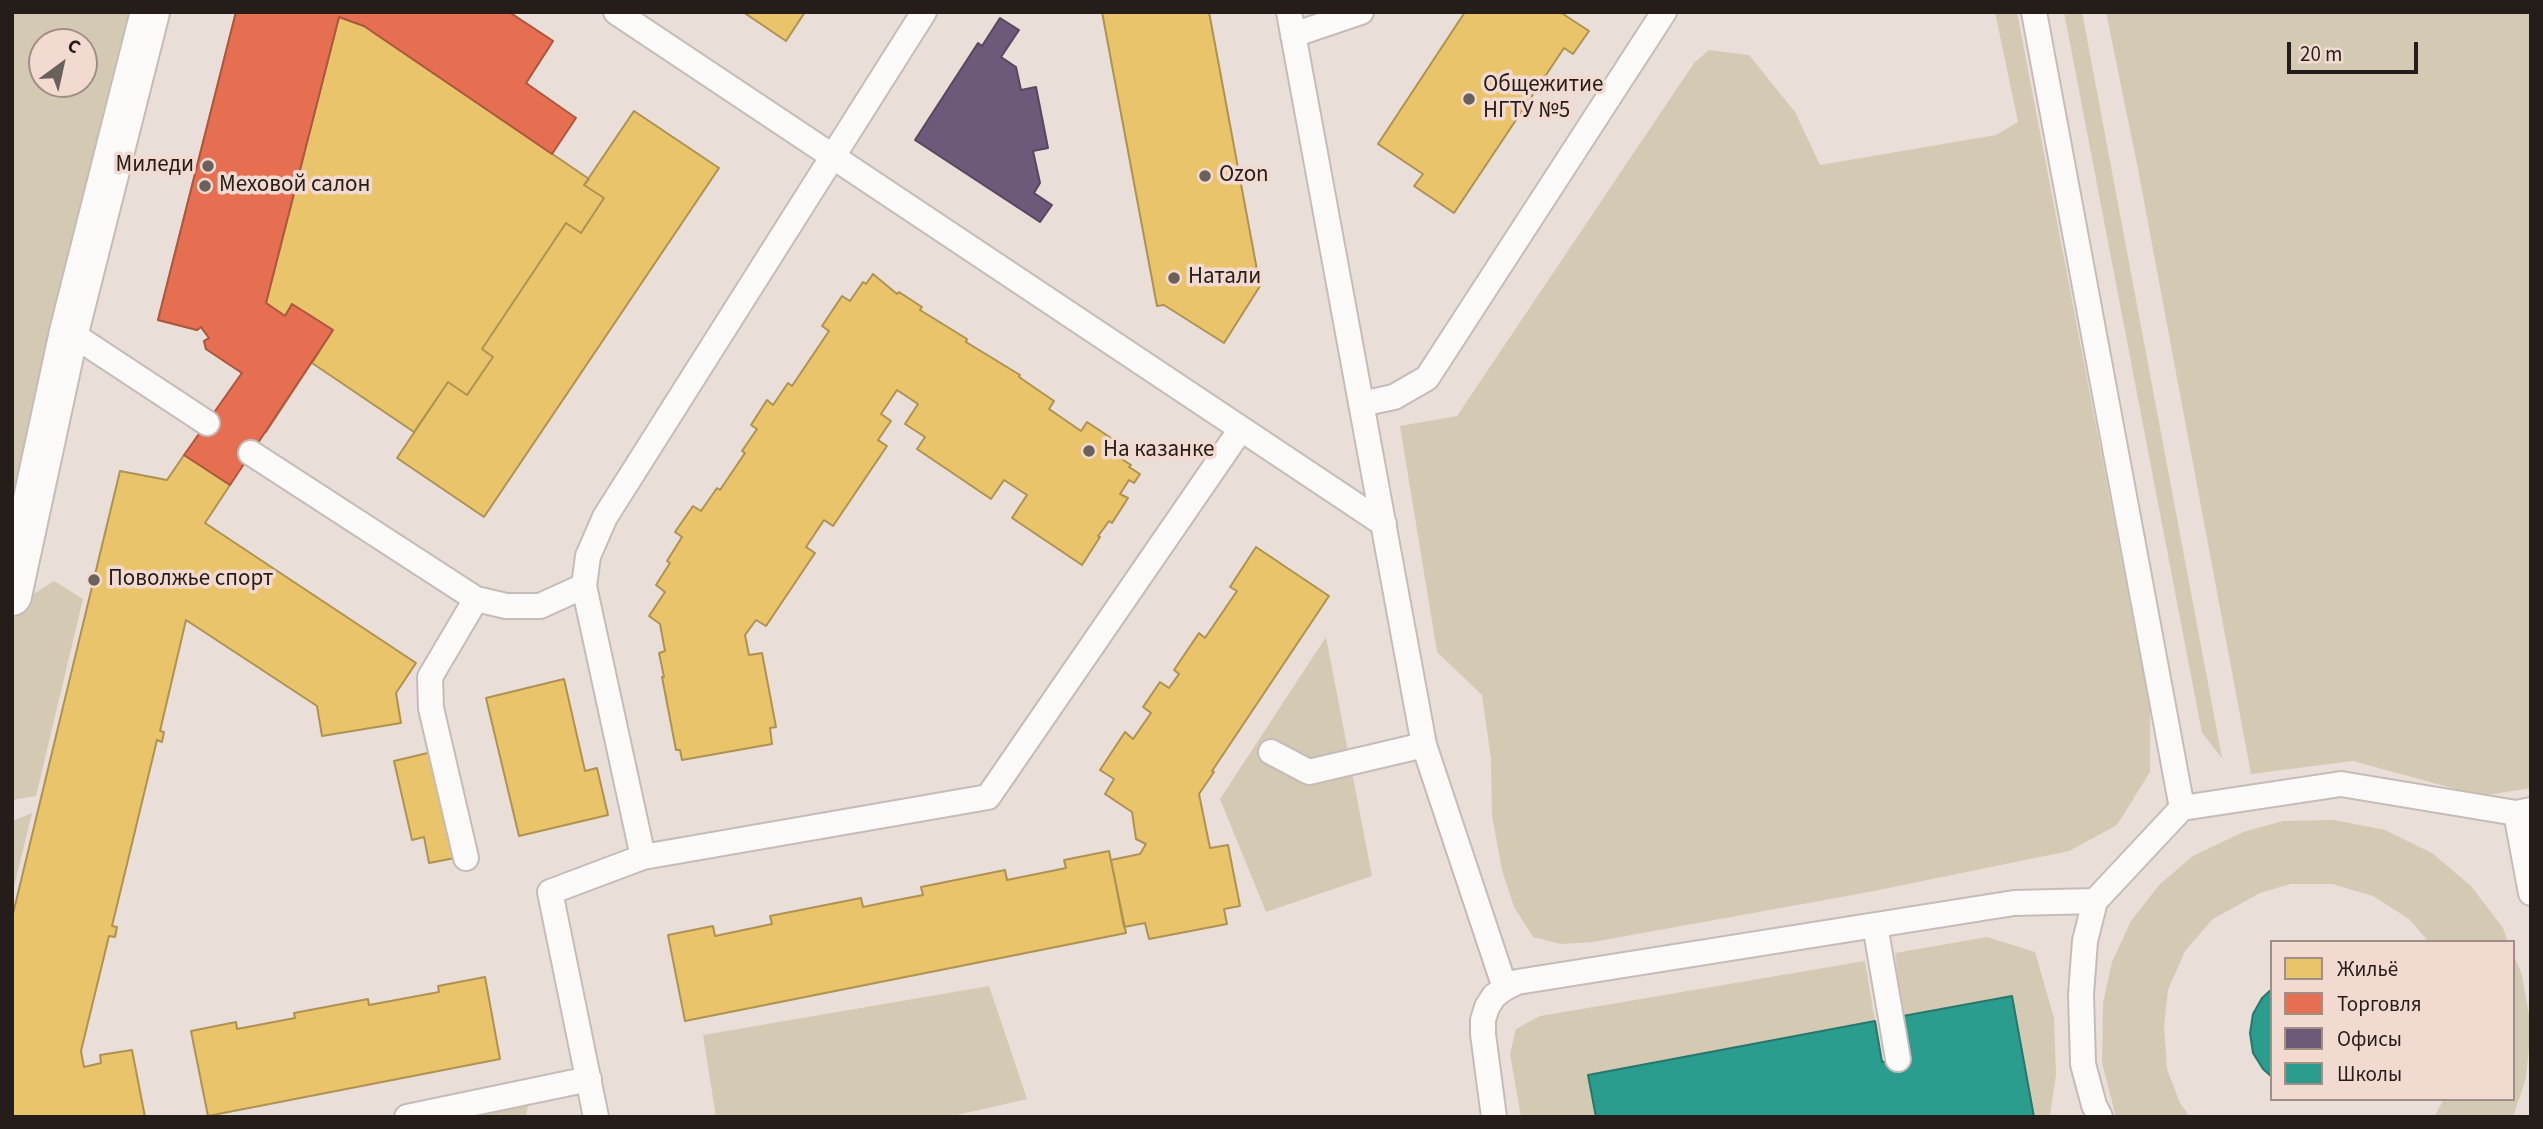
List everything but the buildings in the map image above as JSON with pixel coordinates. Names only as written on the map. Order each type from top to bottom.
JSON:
[{"type":"street","points":[[13,590],[69,332],[150,12]]},
{"type":"lane","points":[[616,12],[1384,524]]},
{"type":"lane","points":[[643,857],[584,586],[588,556],[605,517],[924,12]]},
{"type":"lane","points":[[1360,12],[1291,24],[1424,745],[1505,988]]},
{"type":"lane","points":[[1361,404],[1394,397],[1427,378],[1664,12]]},
{"type":"lane","points":[[2034,12],[2182,808]]},
{"type":"lane","points":[[69,332],[207,423]]},
{"type":"lane","points":[[596,1117],[550,892],[643,857],[988,797],[1241,429]]},
{"type":"lane","points":[[251,453],[476,599],[506,606],[540,606],[584,586]]},
{"type":"lane","points":[[466,858],[431,708],[430,677],[476,599]]},
{"type":"lane","points":[[1271,752],[1309,772],[1424,745]]},
{"type":"lane","points":[[2099,1117],[2083,1064],[2081,994],[2085,941],[2095,901],[2182,808],[2341,784],[2523,811],[2531,893]]},
{"type":"lane","points":[[1494,1117],[1483,1020],[1487,1007],[1505,988],[1517,982],[2014,903],[2095,901]]},
{"type":"lane","points":[[1875,925],[1898,1059]]},
{"type":"lane","points":[[407,1117],[589,1079]]},
{"type":"shaded area","points":[[12,12],[140,12],[12,537]]},
{"type":"shaded area","points":[[1995,12],[2017,12],[2150,708],[2150,772],[2117,825],[2069,851],[1869,892],[1593,942],[1561,944],[1533,937],[1514,907],[1502,870],[1492,816],[1491,759],[1482,695],[1437,652],[1400,426],[1457,416],[1694,63],[1709,50],[1749,55],[1795,112],[1820,165],[1996,135],[2018,122]]},
{"type":"shaded area","points":[[2064,12],[2082,12],[2222,758],[2202,733]]},
{"type":"shaded area","points":[[2106,12],[2531,12],[2531,788],[2481,796],[2353,761],[2251,774]]},
{"type":"shaded area","points":[[54,581],[83,599],[36,796],[12,800],[12,608]]},
{"type":"shaded area","points":[[1326,637],[1372,876],[1266,912],[1220,799]]},
{"type":"shaded area","points":[[32,813],[12,895],[12,821]]},
{"type":"shaded area","points":[[2334,820],[2385,830],[2432,853],[2471,886],[2503,928],[2507,940],[2427,940],[2409,919],[2373,896],[2332,884],[2290,884],[2260,893],[2213,919],[2185,951],[2168,990],[2164,1026],[2167,1069],[2180,1103],[2190,1117],[2116,1117],[2102,1063],[2103,1003],[2112,962],[2131,921],[2159,885],[2193,856],[2243,832],[2283,821]]},
{"type":"shaded area","points":[[1987,937],[2035,952],[2054,1018],[2056,1075],[2048,1117],[2034,1117],[2012,996],[1903,1016],[1895,953]]},
{"type":"shaded area","points":[[2515,958],[2522,975],[2531,1027],[2526,1078],[2513,1117],[2434,1117],[2443,1101],[2515,1101]]},
{"type":"shaded area","points":[[1865,961],[1875,1021],[1588,1075],[1596,1117],[1521,1117],[1510,1054],[1516,1029],[1540,1016]]},
{"type":"shaded area","points":[[989,986],[1027,1099],[948,1117],[716,1117],[703,1035]]},
{"type":"shaded area","points":[[528,1105],[526,1117],[473,1117]]},
{"type":"place","name":"Общежитие НГТУ №5","points":[[1469,99]]},
{"type":"place","name":"Миледи","points":[[208,166]]},
{"type":"place","name":"Ozon","points":[[1205,176]]},
{"type":"place","name":"Меховой салон","points":[[205,186]]},
{"type":"place","name":"Натали","points":[[1174,278]]},
{"type":"place","name":"На казанке","points":[[1089,451]]},
{"type":"place","name":"Поволжье спорт","points":[[94,580]]}]
